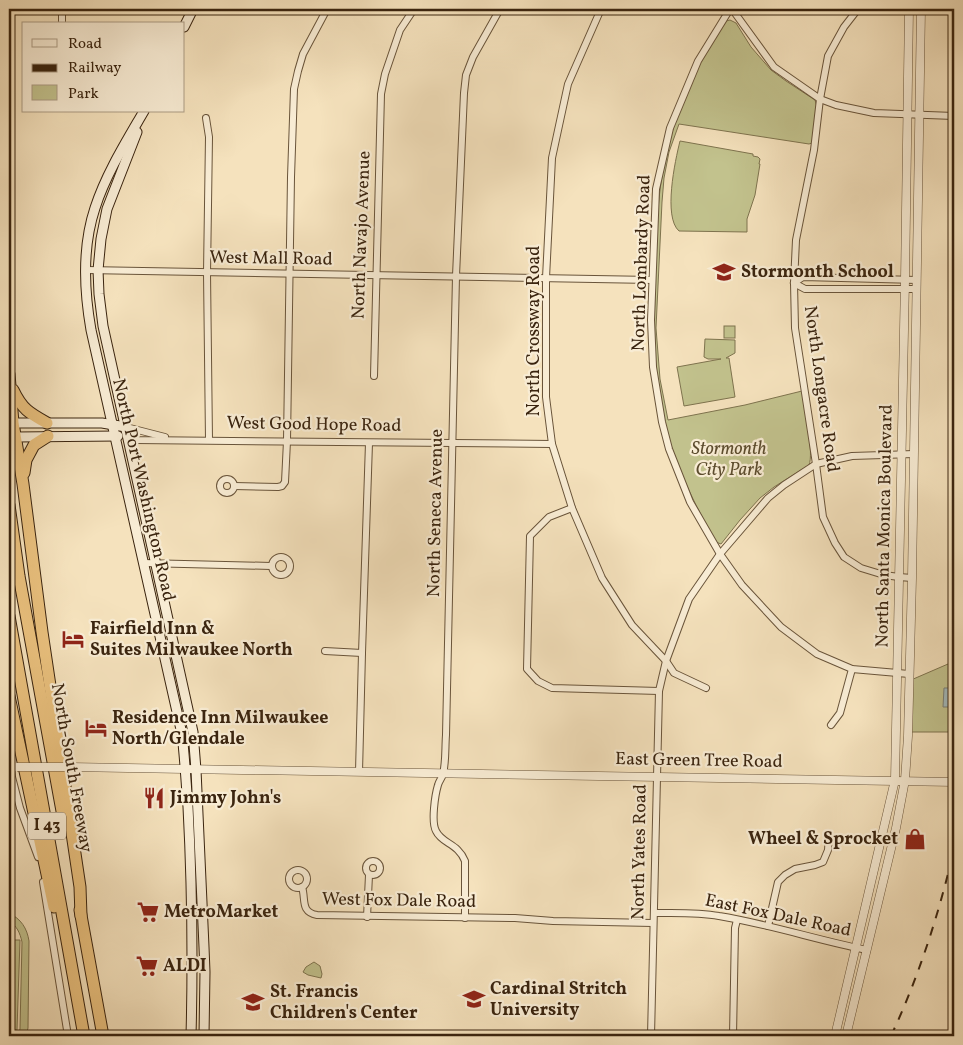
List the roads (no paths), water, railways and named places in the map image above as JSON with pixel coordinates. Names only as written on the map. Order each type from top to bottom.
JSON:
[{"type":"highway","points":[[9,374],[42,632],[80,887],[81,916]]},
{"type":"highway","points":[[9,379],[20,404],[47,423]]},
{"type":"highway","points":[[23,484],[26,460],[34,445],[48,436]]},
{"type":"highway","name":"North-South Freeway","points":[[9,505],[18,576],[103,1036]]},
{"type":"highway","name":"North-South Freeway","points":[[9,616],[84,1036]]},
{"type":"highway","points":[[9,696],[58,927],[68,946]]},
{"type":"main road","points":[[185,25],[192,9]]},
{"type":"main road","name":"North Port Washington Road","points":[[143,112],[106,182],[95,207],[88,232],[85,286],[87,310],[97,358],[182,734],[190,834],[193,972],[192,1036]]},
{"type":"main road","name":"North Port Washington Road","points":[[144,112],[107,208],[101,239],[98,294],[103,326],[193,732],[205,972],[204,1036]]},
{"type":"main road","points":[[97,358],[110,355]]},
{"type":"main road","points":[[103,385],[116,382]]},
{"type":"main road","name":"West Good Hope Road","points":[[14,423],[94,422],[126,427]]},
{"type":"main road","name":"West Good Hope Road","points":[[16,437],[114,436],[128,438]]},
{"type":"main road","points":[[153,607],[166,606]]},
{"type":"main road","points":[[182,734],[193,732]]},
{"type":"street","points":[[62,9],[62,22]]},
{"type":"street","points":[[234,486],[278,487],[284,485],[286,478],[294,89],[303,54],[327,9]]},
{"type":"street","name":"North Navajo Avenue","points":[[374,376],[381,94],[385,74],[400,30],[414,9]]},
{"type":"street","name":"North Seneca Avenue","points":[[465,918],[466,861],[458,849],[441,838],[434,826],[434,820],[438,787],[443,774],[446,735],[456,276],[464,93],[466,75],[473,57],[500,9]]},
{"type":"street","name":"North Crossway Road","points":[[601,9],[568,84],[552,158],[546,278],[546,398],[552,444],[572,508],[602,578],[632,625],[666,660],[674,673],[706,688]]},
{"type":"street","points":[[731,9],[774,67],[820,99],[836,105],[874,113],[954,116]]},
{"type":"street","name":"North Lombardy Road","points":[[731,9],[698,61],[670,128],[656,189],[651,320],[653,367],[662,422],[690,502],[720,554],[742,585],[781,626],[817,654],[852,669],[909,674]]},
{"type":"street","name":"North Longacre Road","points":[[858,9],[844,26],[828,56],[820,99],[814,150],[796,240],[794,283],[795,328],[823,517],[835,543],[844,557],[861,568],[884,575],[912,578]]},
{"type":"street","name":"North Santa Monica Boulevard","points":[[835,1036],[894,780],[905,314],[909,9]]},
{"type":"street","name":"North Santa Monica Boulevard","points":[[846,1036],[896,828],[905,780],[912,578],[921,9]]},
{"type":"street","points":[[206,118],[209,137],[207,273],[210,440]]},
{"type":"street","points":[[907,190],[918,190]]},
{"type":"street","points":[[906,238],[918,238]]},
{"type":"street","name":"West Mall Road","points":[[86,270],[652,280]]},
{"type":"street","points":[[794,283],[803,278],[905,280],[917,284]]},
{"type":"street","points":[[794,283],[805,289],[905,288],[917,284]]},
{"type":"street","points":[[905,314],[916,314]]},
{"type":"street","points":[[904,336],[916,338]]},
{"type":"street","name":"West Good Hope Road","points":[[126,427],[176,440]]},
{"type":"street","name":"West Good Hope Road","points":[[128,438],[136,440],[552,444]]},
{"type":"street","points":[[359,772],[369,443]]},
{"type":"street","name":"North Yates Road","points":[[651,1036],[659,691],[666,660],[689,599],[720,554],[768,498],[784,484],[816,464],[852,456],[914,454]]},
{"type":"street","points":[[901,504],[913,505]]},
{"type":"street","points":[[572,508],[549,517],[530,536],[527,668],[538,680],[552,688],[659,691]]},
{"type":"street","points":[[143,563],[271,566]]},
{"type":"street","points":[[325,651],[362,653]]},
{"type":"street","points":[[832,725],[840,713],[852,669]]},
{"type":"street","points":[[896,736],[908,736]]},
{"type":"street","points":[[12,767],[12,776],[18,802],[35,846],[42,872],[68,1036]]},
{"type":"street","name":"East Green Tree Road","points":[[12,767],[954,782]]},
{"type":"street","points":[[768,926],[778,882],[784,875],[795,869],[823,862],[828,850],[829,835]]},
{"type":"street","points":[[367,917],[369,875]]},
{"type":"street","name":"West Fox Dale Road","points":[[302,887],[304,904],[311,914],[317,915],[515,918],[553,921],[653,923]]},
{"type":"street","name":"East Fox Dale Road","points":[[654,913],[700,913],[720,916],[867,950]]},
{"type":"street","points":[[733,1036],[737,920]]},
{"type":"water","points":[[944,688],[952,688],[954,715],[952,715],[952,707],[943,707]]},
{"type":"railway","points":[[891,1036],[911,991],[927,944],[942,897],[954,849]]},
{"type":"place","name":"Stormonth School","points":[[724,272]]},
{"type":"place","name":"Fairfield Inn & Suites Milwaukee North","points":[[73,639]]},
{"type":"place","name":"Residence Inn Milwaukee North/Glendale","points":[[96,728]]},
{"type":"place","name":"Jimmy John's","points":[[154,798]]},
{"type":"place","name":"Wheel & Sprocket","points":[[915,839]]},
{"type":"place","name":"MetroMarket","points":[[148,912]]},
{"type":"place","name":"ALDI","points":[[147,966]]},
{"type":"place","name":"Cardinal Stritch University","points":[[474,999]]},
{"type":"place","name":"St. Francis Children's Center","points":[[253,1002]]},
{"type":"park label","name":"Stormonth City Park","points":[[729,459]]}]
